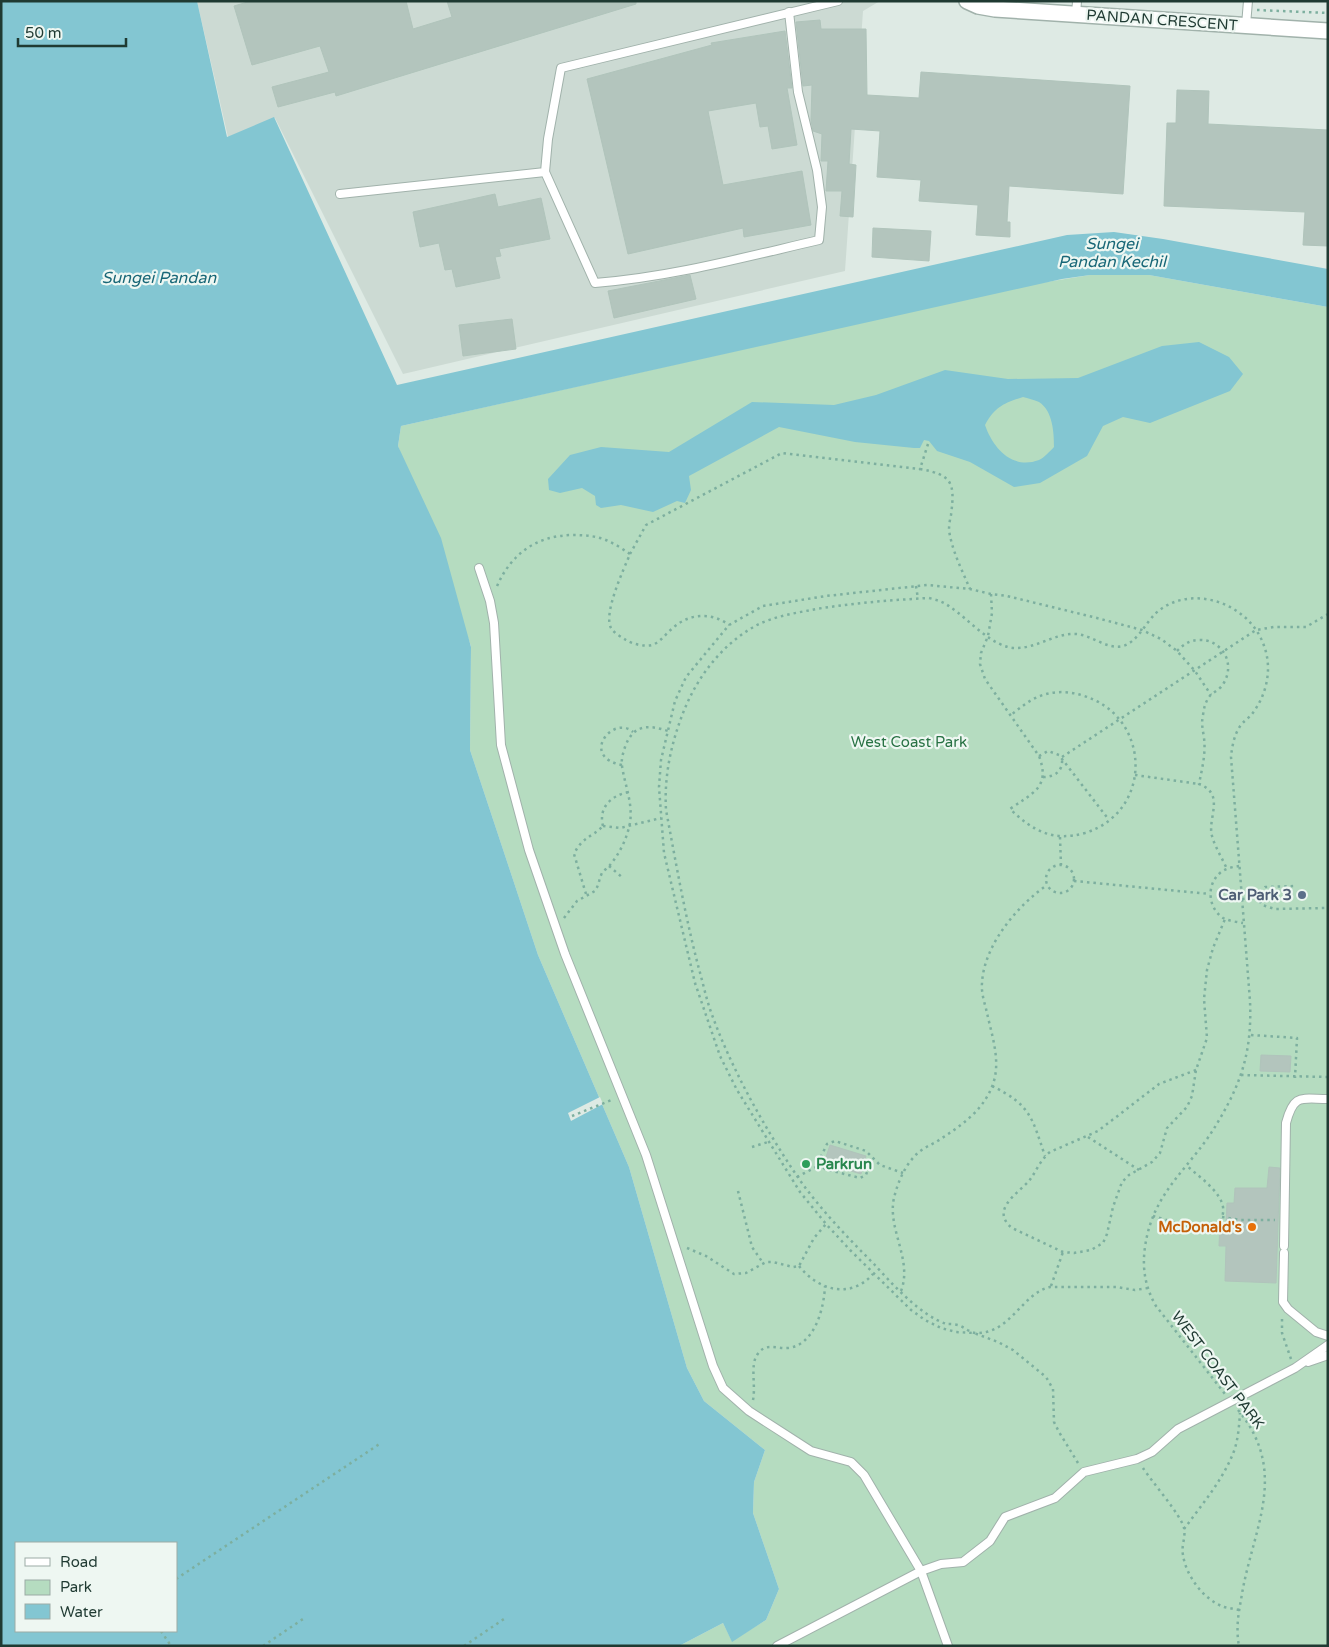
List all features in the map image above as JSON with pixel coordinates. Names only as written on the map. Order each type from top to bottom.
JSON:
[{"type":"street","name":"PANDAN CRESCENT","points":[[967,1],[978,6],[996,9],[1076,8],[1328,31]]},
{"type":"lane","points":[[789,12],[798,92],[817,170],[822,207],[819,240],[684,272],[595,283],[545,172],[548,139],[561,68],[789,12],[838,1]]},
{"type":"lane","points":[[1246,25],[1248,1]]},
{"type":"lane","points":[[340,194],[545,172]]},
{"type":"lane","points":[[479,568],[490,601],[494,624],[501,745],[529,850],[565,954],[646,1155],[713,1366],[724,1388],[749,1412],[811,1451],[851,1462],[864,1475],[921,1571],[948,1646]]},
{"type":"lane","points":[[1325,1099],[1304,1098],[1296,1100],[1286,1122],[1283,1302],[1288,1309],[1316,1332],[1328,1336]]},
{"type":"lane","points":[[1295,1368],[1328,1345]]},
{"type":"lane","points":[[777,1646],[921,1571],[941,1564],[963,1562],[990,1541],[1005,1518],[1056,1498],[1084,1472],[1137,1459],[1152,1452],[1178,1429],[1295,1368],[1328,1355]]},
{"type":"path","points":[[920,469],[928,444]]},
{"type":"path","points":[[730,625],[715,617],[694,617],[677,624],[659,642],[647,646],[629,642],[618,635],[611,628],[609,617],[630,554],[646,525],[782,453],[920,469],[943,476],[951,484],[954,496],[949,529],[958,562],[970,589]]},
{"type":"path","points":[[503,573],[517,555],[535,543],[556,536],[586,535],[610,541],[630,554]]},
{"type":"path","points":[[916,586],[918,599]]},
{"type":"path","points":[[1148,1288],[1135,1290],[1116,1287],[1044,1288],[1002,1324],[989,1330],[974,1333],[950,1331],[925,1320],[911,1310],[872,1274],[826,1224],[800,1192],[737,1090],[720,1056],[698,992],[664,853],[659,778],[661,760],[675,701],[686,677],[730,625],[763,606],[833,595],[916,586],[970,589],[1029,601],[1142,630],[1157,636],[1177,651],[1195,671],[1211,694]]},
{"type":"path","points":[[991,594],[992,613],[988,636],[981,653],[980,664],[985,679],[1039,756],[1043,766],[1043,777],[1040,787],[1010,809],[1023,822],[1033,828],[1060,837],[1100,827],[1116,816],[1127,800],[1136,775],[1135,750],[1120,719],[1102,703],[1092,698],[1067,692],[1042,695],[1034,698],[1011,715]]},
{"type":"path","name":"WEST COAST PARK","points":[[1084,1472],[1054,1422],[1053,1389],[1049,1381],[1013,1350],[958,1325],[946,1323],[930,1315],[901,1291],[852,1242],[797,1177],[727,1053],[711,1011],[688,926],[666,810],[667,767],[681,718],[696,685],[714,659],[749,630],[774,618],[837,606],[929,598],[941,601],[988,636],[1006,646],[1017,648],[1071,634],[1086,636],[1116,647],[1130,643],[1157,612],[1180,601],[1198,598],[1215,600],[1232,607],[1245,617],[1256,630],[1264,647],[1267,657],[1266,682],[1261,699],[1252,714],[1240,727],[1231,757],[1250,1001],[1250,1035],[1241,1075],[1218,1122],[1168,1188],[1153,1216],[1146,1240],[1144,1259],[1145,1278],[1150,1296],[1250,1426],[1262,1454],[1264,1486],[1261,1520],[1246,1573],[1239,1610],[1239,1646]]},
{"type":"path","points":[[1062,757],[1256,630],[1274,627],[1306,627],[1328,614]]},
{"type":"path","points":[[1177,651],[1185,644],[1195,640],[1206,640],[1216,644],[1228,660],[1229,671],[1226,681],[1220,689],[1211,694],[1205,703],[1201,726],[1204,738],[1203,764],[1199,784]]},
{"type":"path","points":[[558,932],[570,908],[586,895],[595,891],[601,875],[621,848],[629,827],[629,792],[622,765],[624,751],[633,732],[649,727],[668,731]]},
{"type":"path","points":[[622,765],[607,761],[602,755],[602,745],[606,735],[613,729],[629,728],[633,732]]},
{"type":"path","points":[[1039,756],[1051,751],[1062,757],[1109,820]]},
{"type":"path","points":[[1043,777],[1053,776],[1058,773],[1062,765],[1062,757]]},
{"type":"path","points":[[1136,775],[1199,784],[1209,789],[1214,798],[1212,835],[1227,869]]},
{"type":"path","points":[[603,826],[601,820],[608,802],[619,794],[629,792]]},
{"type":"path","points":[[603,826],[615,829],[661,818]]},
{"type":"path","points":[[586,895],[574,854],[582,841],[603,826]]},
{"type":"path","points":[[1060,837],[1061,865]]},
{"type":"path","points":[[1061,865],[1070,869],[1074,882],[1069,890],[1060,894],[1054,892],[1045,880],[1048,871],[1052,867],[1061,865]]},
{"type":"path","points":[[609,866],[623,878]]},
{"type":"path","points":[[1239,866],[1227,869],[1215,879],[1210,894],[1214,909],[1225,919],[1243,923]]},
{"type":"path","points":[[1074,882],[1210,894]]},
{"type":"path","points":[[901,1291],[904,1280],[904,1267],[893,1206],[903,1173],[906,1166],[920,1152],[974,1115],[981,1107],[992,1086],[996,1068],[996,1056],[982,984],[986,963],[996,941],[1008,922],[1035,894],[1047,885]]},
{"type":"path","points":[[1296,886],[1265,887],[1258,894],[1258,898],[1262,905],[1275,909],[1328,908]]},
{"type":"path","points":[[1241,899],[1258,898]]},
{"type":"path","points":[[1196,1070],[1158,1084],[1098,1131],[1045,1156],[1028,1182],[1011,1198],[1004,1214],[1006,1223],[1012,1228],[1063,1252],[1086,1252],[1102,1244],[1107,1234],[1120,1186],[1128,1175],[1152,1162],[1160,1153],[1167,1128],[1187,1108],[1192,1096],[1196,1070],[1207,1038],[1204,1005],[1207,970],[1213,948],[1225,919]]},
{"type":"path","points":[[1250,1035],[1297,1038],[1295,1078]]},
{"type":"path","points":[[1241,1075],[1295,1078],[1328,1077]]},
{"type":"path","points":[[992,1086],[1026,1108],[1045,1156]]},
{"type":"path","points":[[572,1116],[622,1096]]},
{"type":"path","points":[[1087,1137],[1139,1170]]},
{"type":"path","points":[[797,1177],[812,1170],[818,1164],[827,1144],[835,1141],[866,1151],[880,1165],[903,1173]]},
{"type":"path","points":[[752,1147],[768,1142]]},
{"type":"path","points":[[818,1164],[826,1169],[860,1178],[866,1175],[873,1156]]},
{"type":"path","points":[[1153,1216],[1203,1229],[1216,1225],[1222,1217],[1224,1208],[1220,1197],[1186,1165]]},
{"type":"path","points":[[738,1191],[752,1247],[763,1263]]},
{"type":"path","points":[[1222,1217],[1241,1220],[1284,1220]]},
{"type":"path","points":[[799,1266],[814,1238],[826,1224]]},
{"type":"path","points":[[676,1246],[706,1256],[734,1274],[746,1273],[763,1263],[773,1262],[793,1267],[799,1266]]},
{"type":"path","points":[[1050,1287],[1063,1252]]},
{"type":"path","points":[[799,1266],[808,1276],[825,1286],[843,1289],[852,1289],[866,1282],[872,1274]]},
{"type":"path","points":[[749,1412],[755,1386],[753,1366],[758,1353],[767,1347],[793,1347],[800,1344],[808,1336],[820,1315],[825,1286]]},
{"type":"path","points":[[1283,1302],[1282,1333],[1295,1368]]},
{"type":"path","points":[[1184,1529],[1220,1478],[1232,1455],[1239,1430],[1240,1413]]},
{"type":"path","points":[[178,1578],[382,1443]]},
{"type":"path","points":[[1137,1459],[1153,1484],[1179,1517],[1184,1529],[1182,1553],[1184,1562],[1198,1587],[1208,1598],[1223,1606],[1239,1610]]},
{"type":"path","points":[[263,1646],[303,1619]]},
{"type":"path","points":[[464,1646],[504,1619]]},
{"type":"path","points":[[162,1632],[171,1646]]},
{"type":"shaded area","points":[[197,1],[880,1],[863,11],[845,271],[403,374],[275,118],[228,137]]},
{"type":"green space","name":"West Coast Park","points":[[1090,275],[1149,275],[1328,307],[1328,1646],[679,1646],[723,1623],[732,1641],[766,1620],[779,1589],[753,1513],[754,1482],[765,1450],[704,1401],[687,1368],[629,1167],[538,955],[470,750],[471,646],[398,446],[401,426],[1034,284]]},
{"type":"water","points":[[1,1],[197,1],[227,137],[274,117],[397,385],[1067,235],[1114,232],[1328,269],[1328,307],[1149,275],[1090,275],[1062,279],[401,426],[398,446],[441,538],[471,647],[470,750],[538,955],[629,1167],[687,1368],[704,1401],[765,1450],[754,1482],[753,1513],[779,1589],[766,1620],[732,1642],[723,1623],[679,1646],[1,1646]]},
{"type":"water","points":[[1199,342],[1229,357],[1243,374],[1230,391],[1150,423],[1123,417],[1103,426],[1087,456],[1040,483],[1014,487],[970,462],[937,451],[929,441],[924,440],[920,448],[914,448],[855,442],[779,427],[689,476],[691,490],[685,503],[677,501],[653,512],[621,505],[601,508],[596,505],[595,496],[582,488],[560,493],[549,490],[548,479],[570,455],[601,447],[669,452],[752,402],[834,405],[876,395],[945,370],[1008,379],[1078,378],[1162,346]],"holes":[[[1023,397],[1039,402],[1044,406],[1050,417],[1054,435],[1054,447],[1041,459],[1029,462],[1020,462],[1005,455],[993,442],[985,425],[992,414],[1001,406]]]},
{"type":"pier","points":[[600,1097],[603,1104],[571,1121],[568,1113]]},
{"type":"building","points":[[251,1],[406,1],[413,29],[452,17],[447,1],[636,1],[636,4],[336,96],[335,92],[278,107],[272,87],[329,72],[320,46],[252,65],[234,6]]},
{"type":"building","points":[[820,20],[821,29],[866,29],[867,95],[919,98],[921,72],[1130,86],[1123,194],[1009,186],[1007,222],[1010,222],[1010,237],[976,235],[978,205],[919,201],[921,180],[877,177],[880,131],[851,129],[849,164],[856,165],[853,217],[840,216],[842,191],[826,191],[828,161],[821,161],[822,134],[813,131],[811,120],[812,85],[803,86],[796,22]]},
{"type":"building","points":[[785,31],[792,88],[787,88],[797,145],[772,149],[768,126],[760,127],[756,103],[708,111],[723,185],[802,171],[811,225],[744,237],[743,228],[628,254],[587,79],[712,45],[711,43]]},
{"type":"building","points":[[1177,90],[1209,91],[1208,124],[1328,130],[1328,246],[1303,245],[1305,212],[1164,206],[1167,123],[1176,123]]},
{"type":"building","points":[[495,194],[498,207],[541,198],[550,239],[499,249],[501,256],[495,257],[500,278],[456,287],[452,269],[445,270],[439,243],[420,247],[413,212]]},
{"type":"building","points":[[873,228],[931,231],[929,261],[872,257]]},
{"type":"building","points":[[690,275],[696,299],[614,318],[608,291]]},
{"type":"building","points":[[512,319],[516,349],[463,356],[459,325]]},
{"type":"building","points":[[1261,1055],[1291,1056],[1290,1072],[1260,1071]]},
{"type":"building","points":[[830,1145],[866,1156],[861,1174],[824,1163]]},
{"type":"building","points":[[1269,1167],[1280,1168],[1276,1283],[1225,1281],[1226,1246],[1219,1246],[1220,1224],[1226,1224],[1227,1203],[1234,1203],[1235,1188],[1267,1188]]},
{"type":"place","name":"Car Park 3","points":[[1302,895]]},
{"type":"place","name":"Parkrun","points":[[806,1164]]},
{"type":"place","name":"McDonald's","points":[[1252,1227]]},
{"type":"water label","name":"Sungei Pandan Kechil","points":[[1112,253]]},
{"type":"water label","name":"Sungei Pandan","points":[[159,278]]}]
